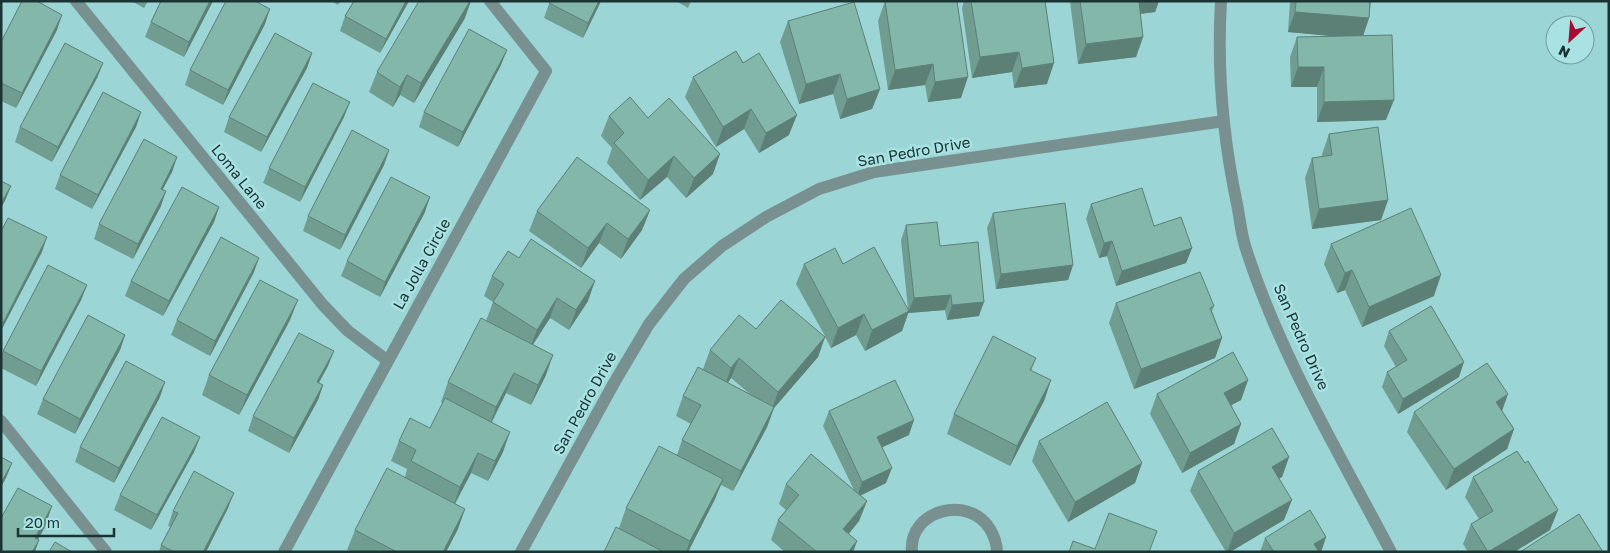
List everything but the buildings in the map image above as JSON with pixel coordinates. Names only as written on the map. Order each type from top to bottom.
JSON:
[{"type":"street","name":"Loma Lane","points":[[76,1],[323,305],[348,331],[388,361]]},
{"type":"street","name":"La Jolla Circle","points":[[284,552],[546,71],[490,1]]},
{"type":"street","name":"San Pedro Drive","points":[[1221,1],[1221,91],[1230,172],[1245,247],[1266,306],[1297,373],[1391,552]]},
{"type":"street","name":"San Pedro Drive","points":[[521,552],[614,383],[649,324],[684,279],[722,246],[766,217],[819,189],[874,172],[1224,121]]},
{"type":"street","points":[[1,421],[106,552]]},
{"type":"street","points":[[912,552],[916,533],[924,522],[936,513],[950,509],[965,510],[977,515],[987,524],[994,536],[997,552]]}]
